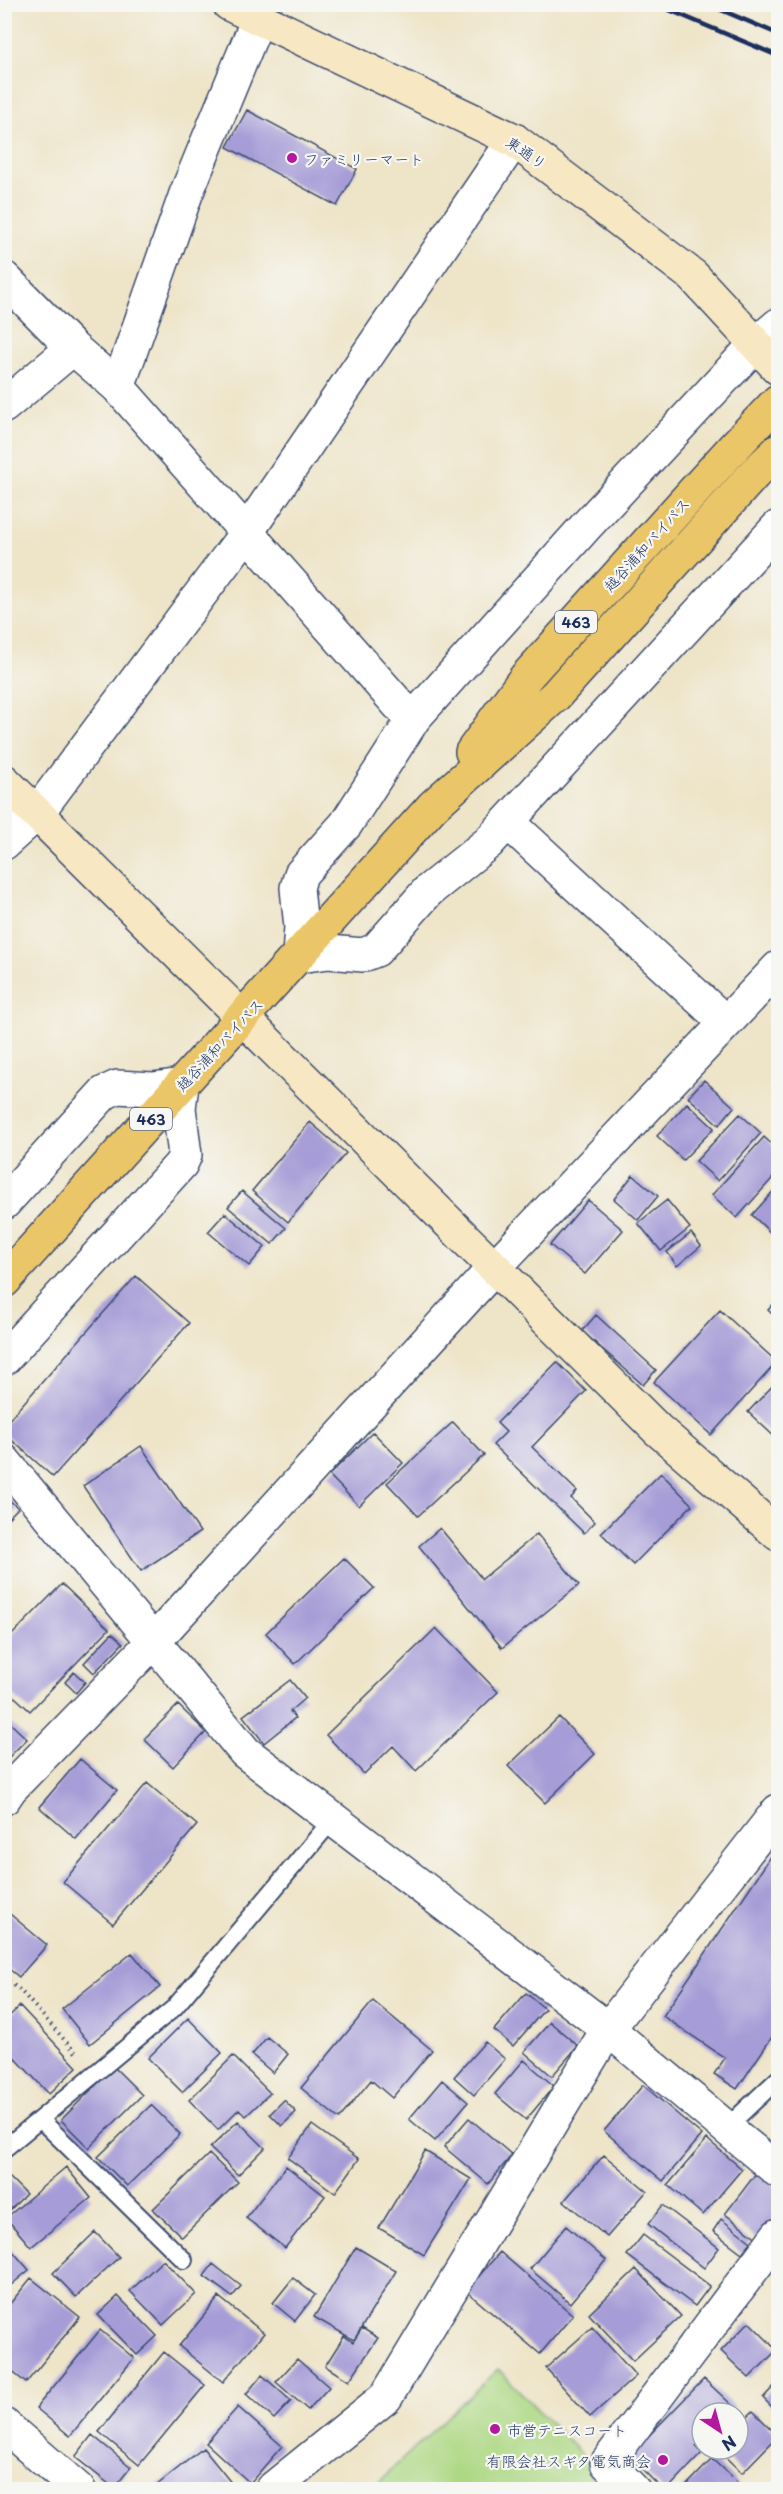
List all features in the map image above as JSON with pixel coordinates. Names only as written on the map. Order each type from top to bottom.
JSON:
[{"type":"highway","name":"越谷浦和バイパス","points":[[433,806],[526,677],[778,401]]},
{"type":"highway","name":"越谷浦和バイパス","points":[[4,1281],[433,806],[555,696],[756,472],[778,451]]},
{"type":"street","name":"東通り","points":[[229,4],[514,140],[767,334],[778,368]]},
{"type":"street","points":[[118,387],[186,194],[258,19]]},
{"type":"street","points":[[4,843],[37,813],[247,532],[514,140]]},
{"type":"street","points":[[4,278],[73,348],[118,387],[399,705],[414,718]]},
{"type":"street","points":[[767,334],[586,525],[414,718],[346,824],[301,874],[297,888],[301,927],[299,956],[329,952],[363,955],[376,950],[428,891],[488,843],[508,822],[778,527]]},
{"type":"street","points":[[4,406],[73,348]]},
{"type":"street","points":[[4,781],[658,1430],[778,1534]]},
{"type":"street","points":[[508,822],[726,1023]]},
{"type":"street","points":[[4,1798],[10,1789],[154,1641],[494,1268],[778,968]]},
{"type":"street","points":[[4,1203],[104,1093],[117,1087],[153,1089],[182,1085],[179,1108],[185,1155],[181,1164],[4,1359]]},
{"type":"street","points":[[4,1461],[245,1752],[608,2029],[778,2171]]},
{"type":"street","points":[[271,2490],[386,2397],[608,2029],[778,1811]]},
{"type":"street","points":[[633,2490],[607,2463],[778,2235]]},
{"type":"street","points":[[5,2426],[80,2490]]},
{"type":"lane","points":[[4,2149],[174,2008],[333,1819]]},
{"type":"lane","points":[[726,2128],[778,2079]]},
{"type":"lane","points":[[40,2120],[184,2260]]},
{"type":"path","points":[[4,1978],[20,1990],[95,2074]]},
{"type":"green space","name":"市営テニスコート","points":[[498,2369],[615,2489],[370,2490]]},
{"type":"building","points":[[247,110],[357,169],[337,206],[227,147]]},
{"type":"building","points":[[704,1080],[734,1107],[719,1125],[688,1097]]},
{"type":"building","points":[[687,1103],[714,1128],[683,1160],[657,1136]]},
{"type":"building","points":[[740,1114],[761,1133],[718,1181],[696,1161]]},
{"type":"building","points":[[310,1122],[346,1153],[288,1222],[252,1191]]},
{"type":"building","points":[[764,1137],[778,1150],[778,1172],[737,1218],[712,1195]]},
{"type":"building","points":[[633,1175],[658,1196],[638,1220],[614,1199]]},
{"type":"building","points":[[778,1186],[778,1240],[752,1215]]},
{"type":"building","points":[[242,1191],[286,1228],[272,1244],[228,1207]]},
{"type":"building","points":[[588,1200],[623,1230],[585,1274],[550,1245]]},
{"type":"building","points":[[667,1200],[690,1228],[661,1251],[638,1223]]},
{"type":"building","points":[[225,1213],[265,1247],[249,1266],[208,1232]]},
{"type":"building","points":[[691,1233],[701,1246],[677,1266],[667,1252]]},
{"type":"building","points":[[136,1276],[189,1323],[53,1477],[5,1434],[5,1424]]},
{"type":"building","points":[[778,1299],[778,1320],[768,1310]]},
{"type":"building","points":[[720,1310],[777,1362],[711,1435],[654,1382]]},
{"type":"building","points":[[596,1315],[656,1370],[643,1385],[582,1331]]},
{"type":"building","points":[[557,1362],[586,1391],[532,1447],[577,1491],[571,1498],[595,1522],[584,1533],[493,1445],[506,1432],[497,1423]]},
{"type":"building","points":[[778,1380],[778,1440],[748,1412]]},
{"type":"building","points":[[453,1422],[484,1455],[418,1516],[387,1483]]},
{"type":"building","points":[[373,1432],[403,1463],[359,1506],[329,1475]]},
{"type":"building","points":[[141,1446],[200,1532],[141,1571],[83,1486]]},
{"type":"building","points":[[661,1473],[692,1505],[633,1565],[601,1533]]},
{"type":"building","points":[[4,1495],[18,1508],[4,1522]]},
{"type":"building","points":[[440,1528],[482,1579],[537,1534],[579,1585],[502,1648],[419,1546]]},
{"type":"building","points":[[344,1558],[374,1588],[295,1664],[266,1633]]},
{"type":"building","points":[[62,1584],[109,1629],[30,1711],[4,1687],[4,1643]]},
{"type":"building","points":[[436,1628],[498,1692],[416,1771],[393,1746],[364,1774],[326,1735]]},
{"type":"building","points":[[112,1633],[123,1643],[94,1673],[84,1663]]},
{"type":"building","points":[[74,1672],[85,1682],[76,1693],[65,1682]]},
{"type":"building","points":[[290,1680],[305,1698],[290,1711],[295,1718],[264,1743],[243,1716]]},
{"type":"building","points":[[178,1705],[206,1732],[173,1767],[144,1739]]},
{"type":"building","points":[[559,1717],[595,1754],[545,1803],[508,1766]]},
{"type":"building","points":[[9,1722],[27,1739],[7,1759],[4,1756],[4,1727]]},
{"type":"building","points":[[80,1759],[117,1790],[76,1839],[39,1807]]},
{"type":"building","points":[[147,1783],[197,1825],[113,1924],[63,1882]]},
{"type":"building","points":[[778,1846],[778,1998],[774,2004],[778,2007],[778,2028],[737,2089],[714,2074],[725,2058],[663,2016]]},
{"type":"building","points":[[4,1909],[47,1945],[19,1977],[4,1965]]},
{"type":"building","points":[[132,1953],[160,1987],[90,2044],[62,2009]]},
{"type":"building","points":[[526,1993],[545,2009],[513,2046],[494,2030]]},
{"type":"building","points":[[373,2001],[432,2050],[392,2098],[371,2080],[339,2119],[301,2088]]},
{"type":"building","points":[[20,2006],[77,2067],[49,2094],[4,2046],[4,2021]]},
{"type":"building","points":[[188,2018],[222,2053],[182,2092],[148,2058]]},
{"type":"building","points":[[550,2022],[578,2046],[552,2076],[524,2052]]},
{"type":"building","points":[[267,2037],[288,2054],[273,2073],[252,2055]]},
{"type":"building","points":[[485,2042],[505,2059],[474,2095],[454,2077]]},
{"type":"building","points":[[233,2056],[270,2093],[246,2116],[239,2109],[218,2130],[189,2100]]},
{"type":"building","points":[[524,2060],[554,2086],[526,2120],[495,2094]]},
{"type":"building","points":[[114,2067],[142,2095],[89,2148],[61,2120]]},
{"type":"building","points":[[442,2080],[468,2102],[435,2141],[409,2119]]},
{"type":"building","points":[[643,2085],[702,2135],[663,2181],[604,2131]]},
{"type":"building","points":[[284,2100],[296,2112],[282,2126],[270,2114]]},
{"type":"building","points":[[151,2105],[180,2134],[127,2186],[98,2157]]},
{"type":"building","points":[[469,2118],[512,2155],[488,2184],[444,2147]]},
{"type":"building","points":[[238,2121],[265,2148],[238,2175],[210,2148]]},
{"type":"building","points":[[312,2125],[359,2159],[335,2193],[288,2158]]},
{"type":"building","points":[[707,2139],[742,2169],[703,2215],[668,2185]]},
{"type":"building","points":[[425,2151],[471,2179],[424,2255],[379,2228]]},
{"type":"building","points":[[209,2154],[238,2182],[182,2237],[153,2209]]},
{"type":"building","points":[[604,2155],[647,2191],[607,2237],[564,2201]]},
{"type":"building","points":[[286,2166],[325,2196],[285,2248],[246,2218]]},
{"type":"building","points":[[66,2167],[91,2198],[31,2247],[6,2218]]},
{"type":"building","points":[[4,2172],[26,2194],[4,2216]]},
{"type":"building","points":[[757,2172],[778,2189],[778,2212],[758,2239],[725,2214]]},
{"type":"building","points":[[663,2205],[719,2248],[704,2268],[648,2224]]},
{"type":"building","points":[[721,2219],[751,2242],[742,2253],[713,2231]]},
{"type":"building","points":[[566,2226],[606,2260],[570,2303],[530,2269]]},
{"type":"building","points":[[95,2232],[119,2257],[76,2297],[53,2273]]},
{"type":"building","points":[[643,2235],[710,2286],[695,2306],[627,2255]]},
{"type":"building","points":[[4,2241],[29,2270],[4,2291]]},
{"type":"building","points":[[356,2247],[396,2271],[354,2340],[314,2317]]},
{"type":"building","points":[[500,2252],[573,2315],[540,2354],[466,2291]]},
{"type":"building","points":[[163,2260],[196,2294],[163,2325],[130,2291]]},
{"type":"building","points":[[213,2264],[241,2286],[232,2297],[204,2276]]},
{"type":"building","points":[[636,2269],[681,2316],[633,2361],[589,2314]]},
{"type":"building","points":[[31,2278],[80,2317],[26,2383],[4,2365],[4,2311]]},
{"type":"building","points":[[293,2278],[315,2295],[295,2321],[273,2303]]},
{"type":"building","points":[[118,2296],[157,2336],[137,2355],[98,2315]]},
{"type":"building","points":[[219,2297],[264,2333],[223,2382],[179,2346]]},
{"type":"building","points":[[749,2322],[777,2350],[749,2378],[721,2351]]},
{"type":"building","points":[[592,2327],[636,2376],[590,2417],[546,2368]]},
{"type":"building","points":[[362,2328],[378,2338],[349,2381],[325,2366],[344,2336],[353,2342]]},
{"type":"building","points":[[100,2330],[134,2358],[70,2436],[36,2408]]},
{"type":"building","points":[[164,2352],[205,2385],[139,2465],[99,2432]]},
{"type":"building","points":[[297,2359],[329,2387],[308,2410],[276,2382]]},
{"type":"building","points":[[262,2375],[291,2401],[274,2419],[246,2394]]},
{"type":"building","points":[[704,2379],[728,2401],[690,2401],[690,2461],[694,2461],[667,2490],[663,2490],[629,2456]]},
{"type":"building","points":[[778,2382],[778,2413],[763,2398]]},
{"type":"building","points":[[238,2407],[282,2446],[250,2483],[206,2443]]},
{"type":"building","points":[[753,2411],[778,2436],[742,2473],[730,2461],[750,2461],[750,2414]]},
{"type":"building","points":[[92,2435],[131,2467],[114,2488],[75,2457]]},
{"type":"building","points":[[203,2448],[237,2490],[151,2490]]},
{"type":"building","points":[[710,2461],[714,2461],[738,2483],[732,2490],[682,2490]]},
{"type":"railway","points":[[655,4],[778,56]]},
{"type":"railway","points":[[707,4],[778,34]]},
{"type":"railway","points":[[770,4],[778,8]]},
{"type":"place","name":"ファミリーマート","points":[[292,158]]},
{"type":"place","name":"市営テニスコート","points":[[495,2429]]},
{"type":"place","name":"有限会社スギタ電気商会","points":[[663,2460]]}]
